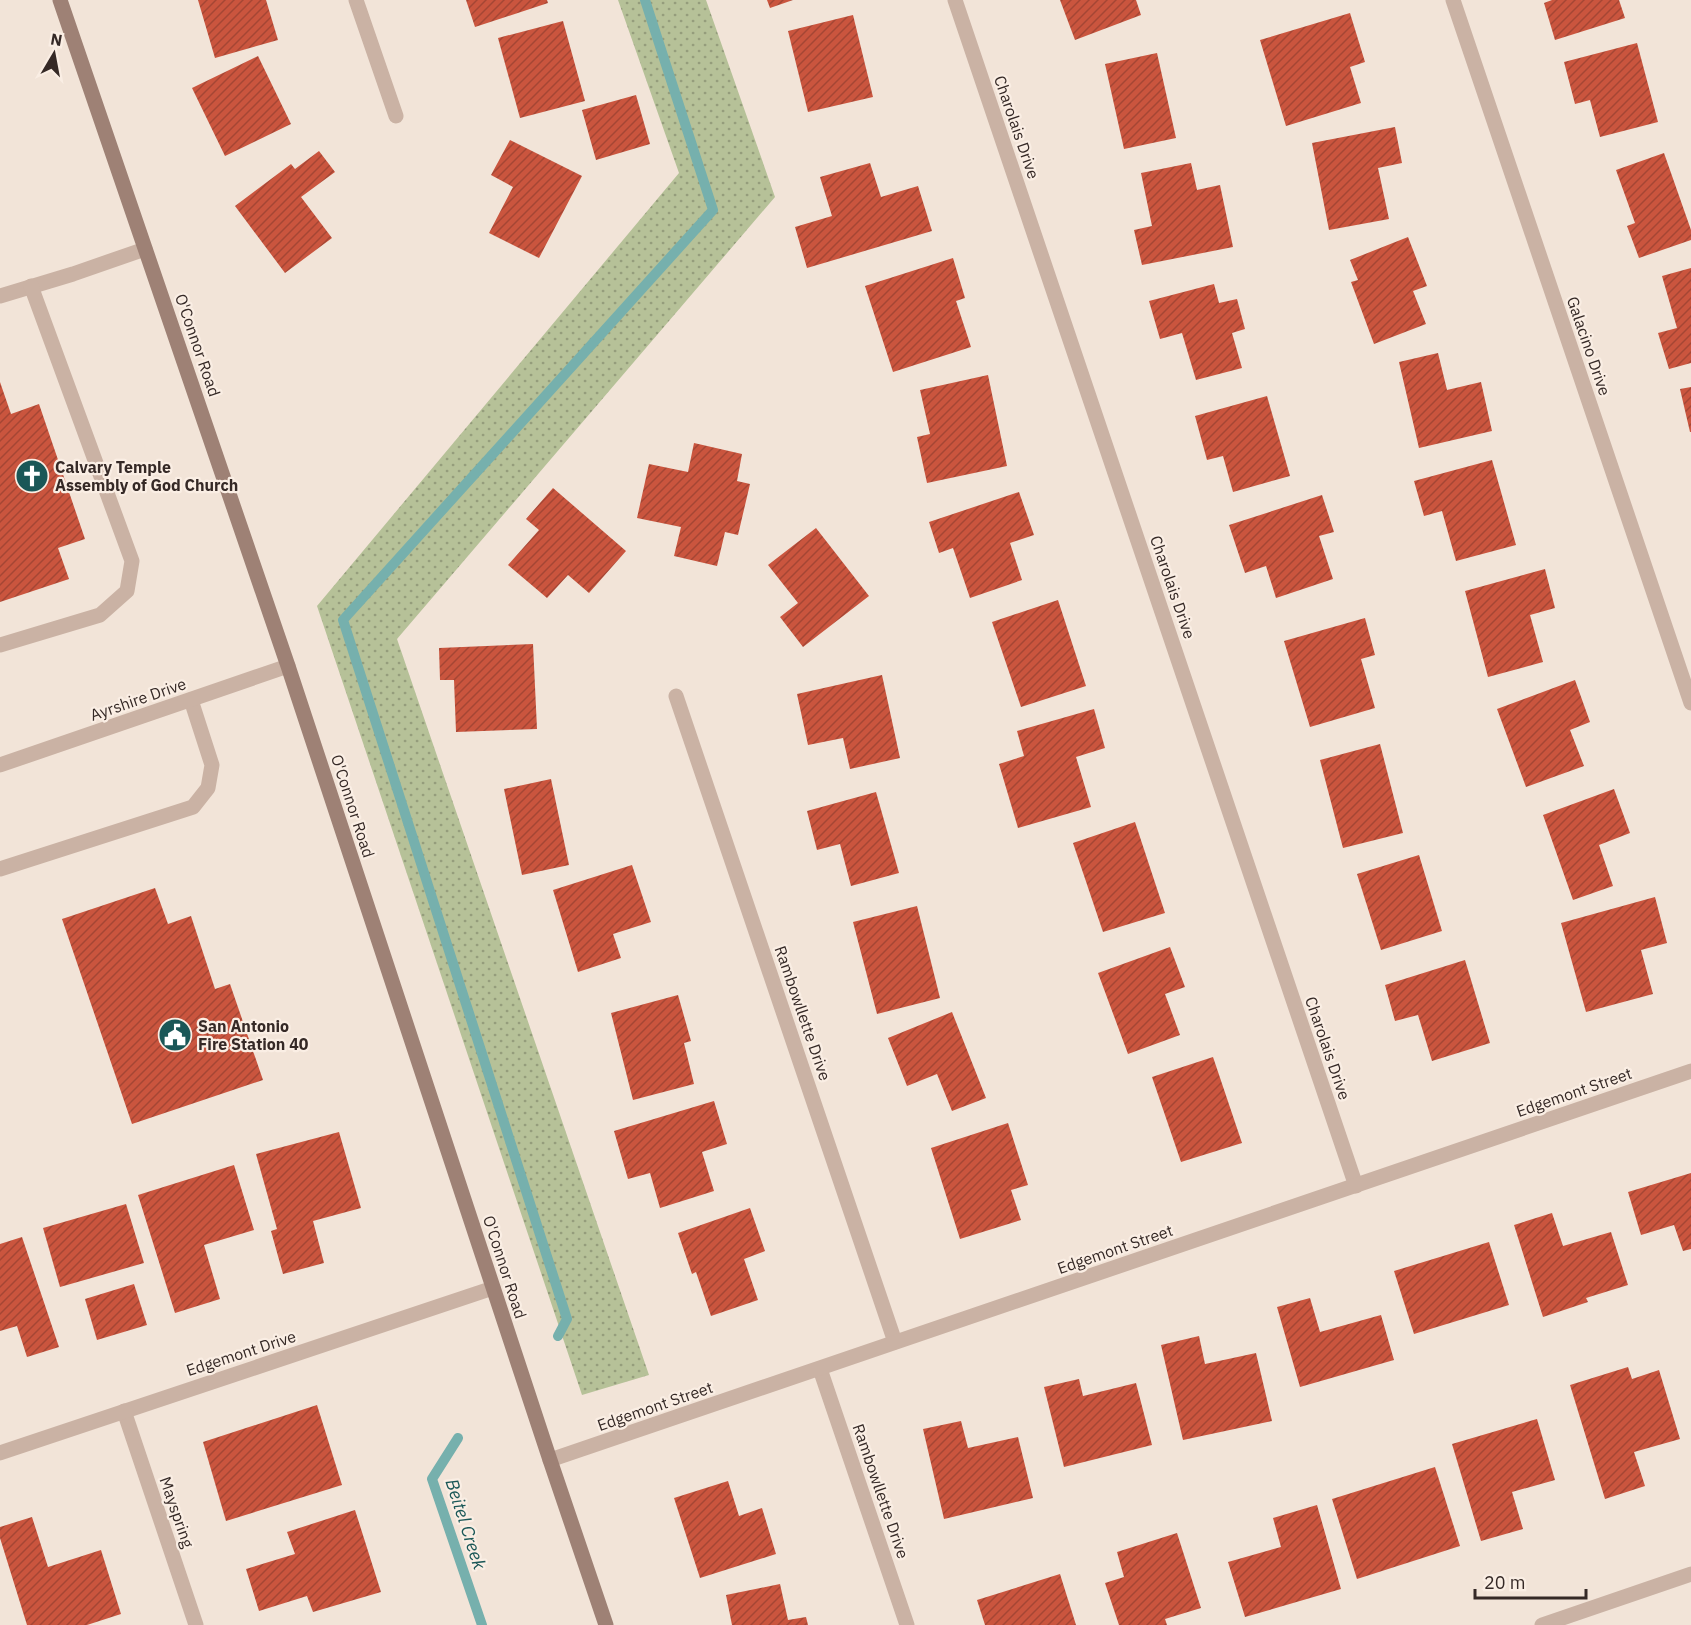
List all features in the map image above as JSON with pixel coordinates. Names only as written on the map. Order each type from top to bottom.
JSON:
[{"type":"main road","name":"O'Connor Road","points":[[60,0],[288,666],[606,1625]]},
{"type":"street","points":[[356,0],[396,116]]},
{"type":"street","name":"Charolais Drive","points":[[955,0],[1356,1186]]},
{"type":"street","name":"Galacino Drive","points":[[1453,0],[1691,703]]},
{"type":"street","points":[[0,296],[145,249]]},
{"type":"street","points":[[0,645],[100,615],[128,591],[132,561],[31,286]]},
{"type":"street","name":"Ayrshire Drive","points":[[0,765],[288,666]]},
{"type":"street","name":"Rambowllette Drive","points":[[676,696],[895,1342]]},
{"type":"street","points":[[0,868],[193,807],[208,788],[212,765],[191,700]]},
{"type":"street","name":"Edgemont Street","points":[[550,1460],[1691,1071]]},
{"type":"street","name":"Edgemont Drive","points":[[0,1453],[493,1288]]},
{"type":"street","name":"Rambowllette Drive","points":[[820,1369],[907,1625]]},
{"type":"street","name":"Mayspring","points":[[124,1412],[196,1625]]},
{"type":"street","points":[[1542,1625],[1691,1574]]},
{"type":"green space","points":[[618,0],[706,0],[775,197],[397,639],[649,1375],[582,1395],[317,606],[679,173]]},
{"type":"building","points":[[198,0],[266,0],[278,40],[215,58]]},
{"type":"building","points":[[466,0],[547,0],[548,3],[475,27]]},
{"type":"building","points":[[767,0],[793,0],[770,8]]},
{"type":"building","points":[[1060,0],[1136,0],[1141,15],[1075,40]]},
{"type":"building","points":[[1552,0],[1619,0],[1625,18],[1555,40],[1544,3]]},
{"type":"building","points":[[1350,13],[1365,62],[1350,67],[1361,103],[1286,126],[1260,40]]},
{"type":"building","points":[[853,15],[873,97],[808,112],[788,31]]},
{"type":"building","points":[[563,21],[585,101],[520,118],[498,38]]},
{"type":"building","points":[[1637,43],[1658,122],[1600,137],[1590,100],[1575,104],[1564,62]]},
{"type":"building","points":[[1157,53],[1176,138],[1124,149],[1105,64]]},
{"type":"building","points":[[258,56],[291,124],[225,156],[192,88]]},
{"type":"building","points":[[636,95],[650,144],[596,160],[582,110]]},
{"type":"building","points":[[1395,127],[1402,163],[1378,168],[1389,219],[1329,230],[1312,143]]},
{"type":"building","points":[[510,140],[582,176],[539,258],[489,233],[513,187],[491,175]]},
{"type":"building","points":[[319,151],[335,172],[301,197],[332,238],[285,273],[235,206],[291,164],[295,169]]},
{"type":"building","points":[[1664,153],[1691,230],[1691,240],[1639,258],[1627,226],[1635,223],[1616,170]]},
{"type":"building","points":[[870,163],[881,197],[918,186],[932,231],[807,268],[795,227],[832,216],[820,177]]},
{"type":"building","points":[[1191,163],[1197,190],[1220,185],[1233,247],[1142,265],[1134,230],[1152,226],[1141,173]]},
{"type":"building","points":[[1408,237],[1427,286],[1413,291],[1426,324],[1374,344],[1351,282],[1358,280],[1350,260]]},
{"type":"building","points":[[953,258],[965,298],[956,301],[971,347],[893,372],[865,286]]},
{"type":"building","points":[[1691,268],[1691,363],[1669,369],[1658,333],[1677,328],[1662,276]]},
{"type":"building","points":[[1214,284],[1219,303],[1237,299],[1245,329],[1232,333],[1242,368],[1196,380],[1182,333],[1160,339],[1149,301]]},
{"type":"building","points":[[1438,353],[1447,390],[1481,382],[1492,431],[1419,448],[1399,362]]},
{"type":"building","points":[[988,375],[1007,466],[927,483],[917,437],[930,434],[920,390]]},
{"type":"building","name":"Calvary Temple Assembly of God Church","points":[[0,382],[11,414],[39,404],[85,539],[58,548],[69,579],[0,602]]},
{"type":"building","points":[[1691,387],[1691,432],[1690,432],[1680,389]]},
{"type":"building","points":[[1267,396],[1290,476],[1233,492],[1223,456],[1207,460],[1195,416]]},
{"type":"building","points":[[694,443],[742,454],[737,481],[750,484],[738,535],[725,532],[717,566],[674,556],[681,527],[637,518],[649,464],[688,472]]},
{"type":"building","points":[[1492,460],[1516,545],[1456,561],[1442,511],[1424,516],[1414,481]]},
{"type":"building","points":[[553,488],[626,551],[589,593],[568,575],[547,598],[508,565],[539,530],[526,519]]},
{"type":"building","points":[[1019,492],[1034,535],[1010,543],[1022,580],[970,598],[953,548],[939,553],[929,522]]},
{"type":"building","points":[[1322,495],[1334,532],[1319,536],[1333,579],[1276,598],[1266,566],[1245,573],[1229,525]]},
{"type":"building","points":[[816,528],[869,596],[803,647],[780,617],[798,603],[768,565]]},
{"type":"building","points":[[1545,569],[1555,608],[1530,615],[1543,662],[1488,677],[1465,591]]},
{"type":"building","points":[[1058,600],[1086,686],[1021,707],[992,622]]},
{"type":"building","points":[[1365,618],[1375,655],[1361,659],[1375,708],[1310,727],[1284,641]]},
{"type":"building","points":[[533,644],[537,729],[456,732],[454,680],[440,680],[439,648]]},
{"type":"building","points":[[882,675],[900,758],[850,769],[843,738],[808,745],[797,694]]},
{"type":"building","points":[[1575,680],[1590,722],[1570,730],[1584,766],[1526,787],[1497,709]]},
{"type":"building","points":[[1094,709],[1105,748],[1076,757],[1091,807],[1018,828],[999,764],[1024,756],[1017,731]]},
{"type":"building","points":[[1380,744],[1403,833],[1343,848],[1320,760]]},
{"type":"building","points":[[551,779],[569,865],[522,875],[504,789]]},
{"type":"building","points":[[1614,789],[1630,833],[1599,845],[1613,886],[1573,900],[1543,815]]},
{"type":"building","points":[[876,792],[899,873],[851,886],[840,844],[817,850],[807,811]]},
{"type":"building","points":[[1135,822],[1165,913],[1103,932],[1073,843]]},
{"type":"building","points":[[1419,855],[1442,931],[1381,950],[1357,874]]},
{"type":"building","points":[[632,865],[651,922],[613,934],[621,958],[578,972],[553,890]]},
{"type":"building","name":"San Antonio Fire Station 40","points":[[155,888],[168,924],[191,916],[215,989],[230,984],[263,1080],[132,1124],[62,919]]},
{"type":"building","points":[[1655,897],[1667,943],[1641,950],[1653,994],[1586,1012],[1561,923]]},
{"type":"building","points":[[917,906],[940,998],[877,1014],[853,922]]},
{"type":"building","points":[[1170,947],[1185,987],[1165,994],[1180,1035],[1128,1054],[1098,973]]},
{"type":"building","points":[[1465,960],[1490,1043],[1432,1061],[1418,1015],[1395,1021],[1385,985]]},
{"type":"building","points":[[678,995],[691,1041],[684,1043],[694,1084],[633,1100],[611,1013]]},
{"type":"building","points":[[952,1012],[986,1098],[952,1111],[937,1074],[907,1086],[888,1038]]},
{"type":"building","points":[[1213,1057],[1242,1143],[1181,1162],[1152,1077]]},
{"type":"building","points":[[714,1101],[727,1144],[702,1152],[714,1191],[660,1208],[650,1173],[628,1179],[614,1131]]},
{"type":"building","points":[[1008,1123],[1028,1185],[1011,1190],[1021,1220],[960,1239],[931,1148]]},
{"type":"building","points":[[339,1132],[361,1208],[313,1221],[324,1263],[283,1274],[271,1231],[277,1229],[256,1154]]},
{"type":"building","points":[[234,1165],[254,1230],[204,1245],[220,1299],[175,1313],[138,1195]]},
{"type":"building","points":[[1691,1173],[1691,1249],[1683,1251],[1674,1225],[1641,1235],[1628,1192]]},
{"type":"building","points":[[126,1204],[144,1263],[60,1287],[43,1228]]},
{"type":"building","points":[[750,1208],[765,1251],[744,1259],[758,1300],[711,1316],[696,1272],[692,1274],[678,1233]]},
{"type":"building","points":[[1552,1213],[1563,1246],[1611,1232],[1628,1285],[1586,1298],[1588,1302],[1543,1317],[1514,1225]]},
{"type":"building","points":[[22,1237],[59,1347],[27,1357],[17,1326],[0,1331],[0,1244]]},
{"type":"building","points":[[1489,1242],[1509,1305],[1414,1334],[1394,1271]]},
{"type":"building","points":[[134,1284],[147,1325],[97,1340],[85,1299]]},
{"type":"building","points":[[1310,1298],[1320,1332],[1381,1315],[1394,1360],[1300,1387],[1277,1307]]},
{"type":"building","points":[[1199,1336],[1205,1364],[1256,1353],[1272,1421],[1183,1440],[1161,1345]]},
{"type":"building","points":[[1628,1367],[1632,1379],[1659,1370],[1680,1439],[1634,1452],[1645,1486],[1605,1499],[1570,1385]]},
{"type":"building","points":[[1079,1379],[1083,1396],[1136,1383],[1152,1445],[1064,1467],[1044,1387]]},
{"type":"building","points":[[317,1405],[342,1485],[226,1521],[203,1442]]},
{"type":"building","points":[[1537,1419],[1555,1480],[1512,1492],[1523,1529],[1481,1541],[1452,1444]]},
{"type":"building","points":[[961,1421],[968,1448],[1018,1437],[1033,1498],[944,1519],[923,1429]]},
{"type":"building","points":[[1435,1467],[1460,1546],[1357,1579],[1332,1499]]},
{"type":"building","points":[[728,1481],[739,1516],[762,1508],[776,1554],[700,1578],[674,1498]]},
{"type":"building","points":[[1317,1505],[1341,1589],[1245,1617],[1228,1562],[1281,1547],[1273,1518]]},
{"type":"building","points":[[355,1510],[381,1592],[313,1612],[307,1596],[259,1611],[246,1569],[295,1554],[287,1532]]},
{"type":"building","points":[[32,1517],[48,1567],[101,1550],[121,1614],[87,1625],[27,1625],[0,1538],[0,1527]]},
{"type":"building","points":[[1177,1533],[1201,1608],[1165,1619],[1167,1625],[1119,1625],[1105,1583],[1124,1577],[1117,1552]]},
{"type":"building","points":[[1060,1574],[1076,1625],[985,1625],[977,1600]]},
{"type":"building","points":[[780,1584],[788,1620],[806,1617],[808,1625],[732,1625],[726,1595]]},
{"type":"waterway","points":[[558,1336],[567,1319],[343,620],[713,210],[645,0]]},
{"type":"waterway","name":"Beitel Creek","points":[[458,1438],[432,1479],[482,1625]]},
{"type":"place","name":"Calvary Temple Assembly of God Church","points":[[32,476]]},
{"type":"place","name":"San Antonio Fire Station 40","points":[[175,1035]]}]
